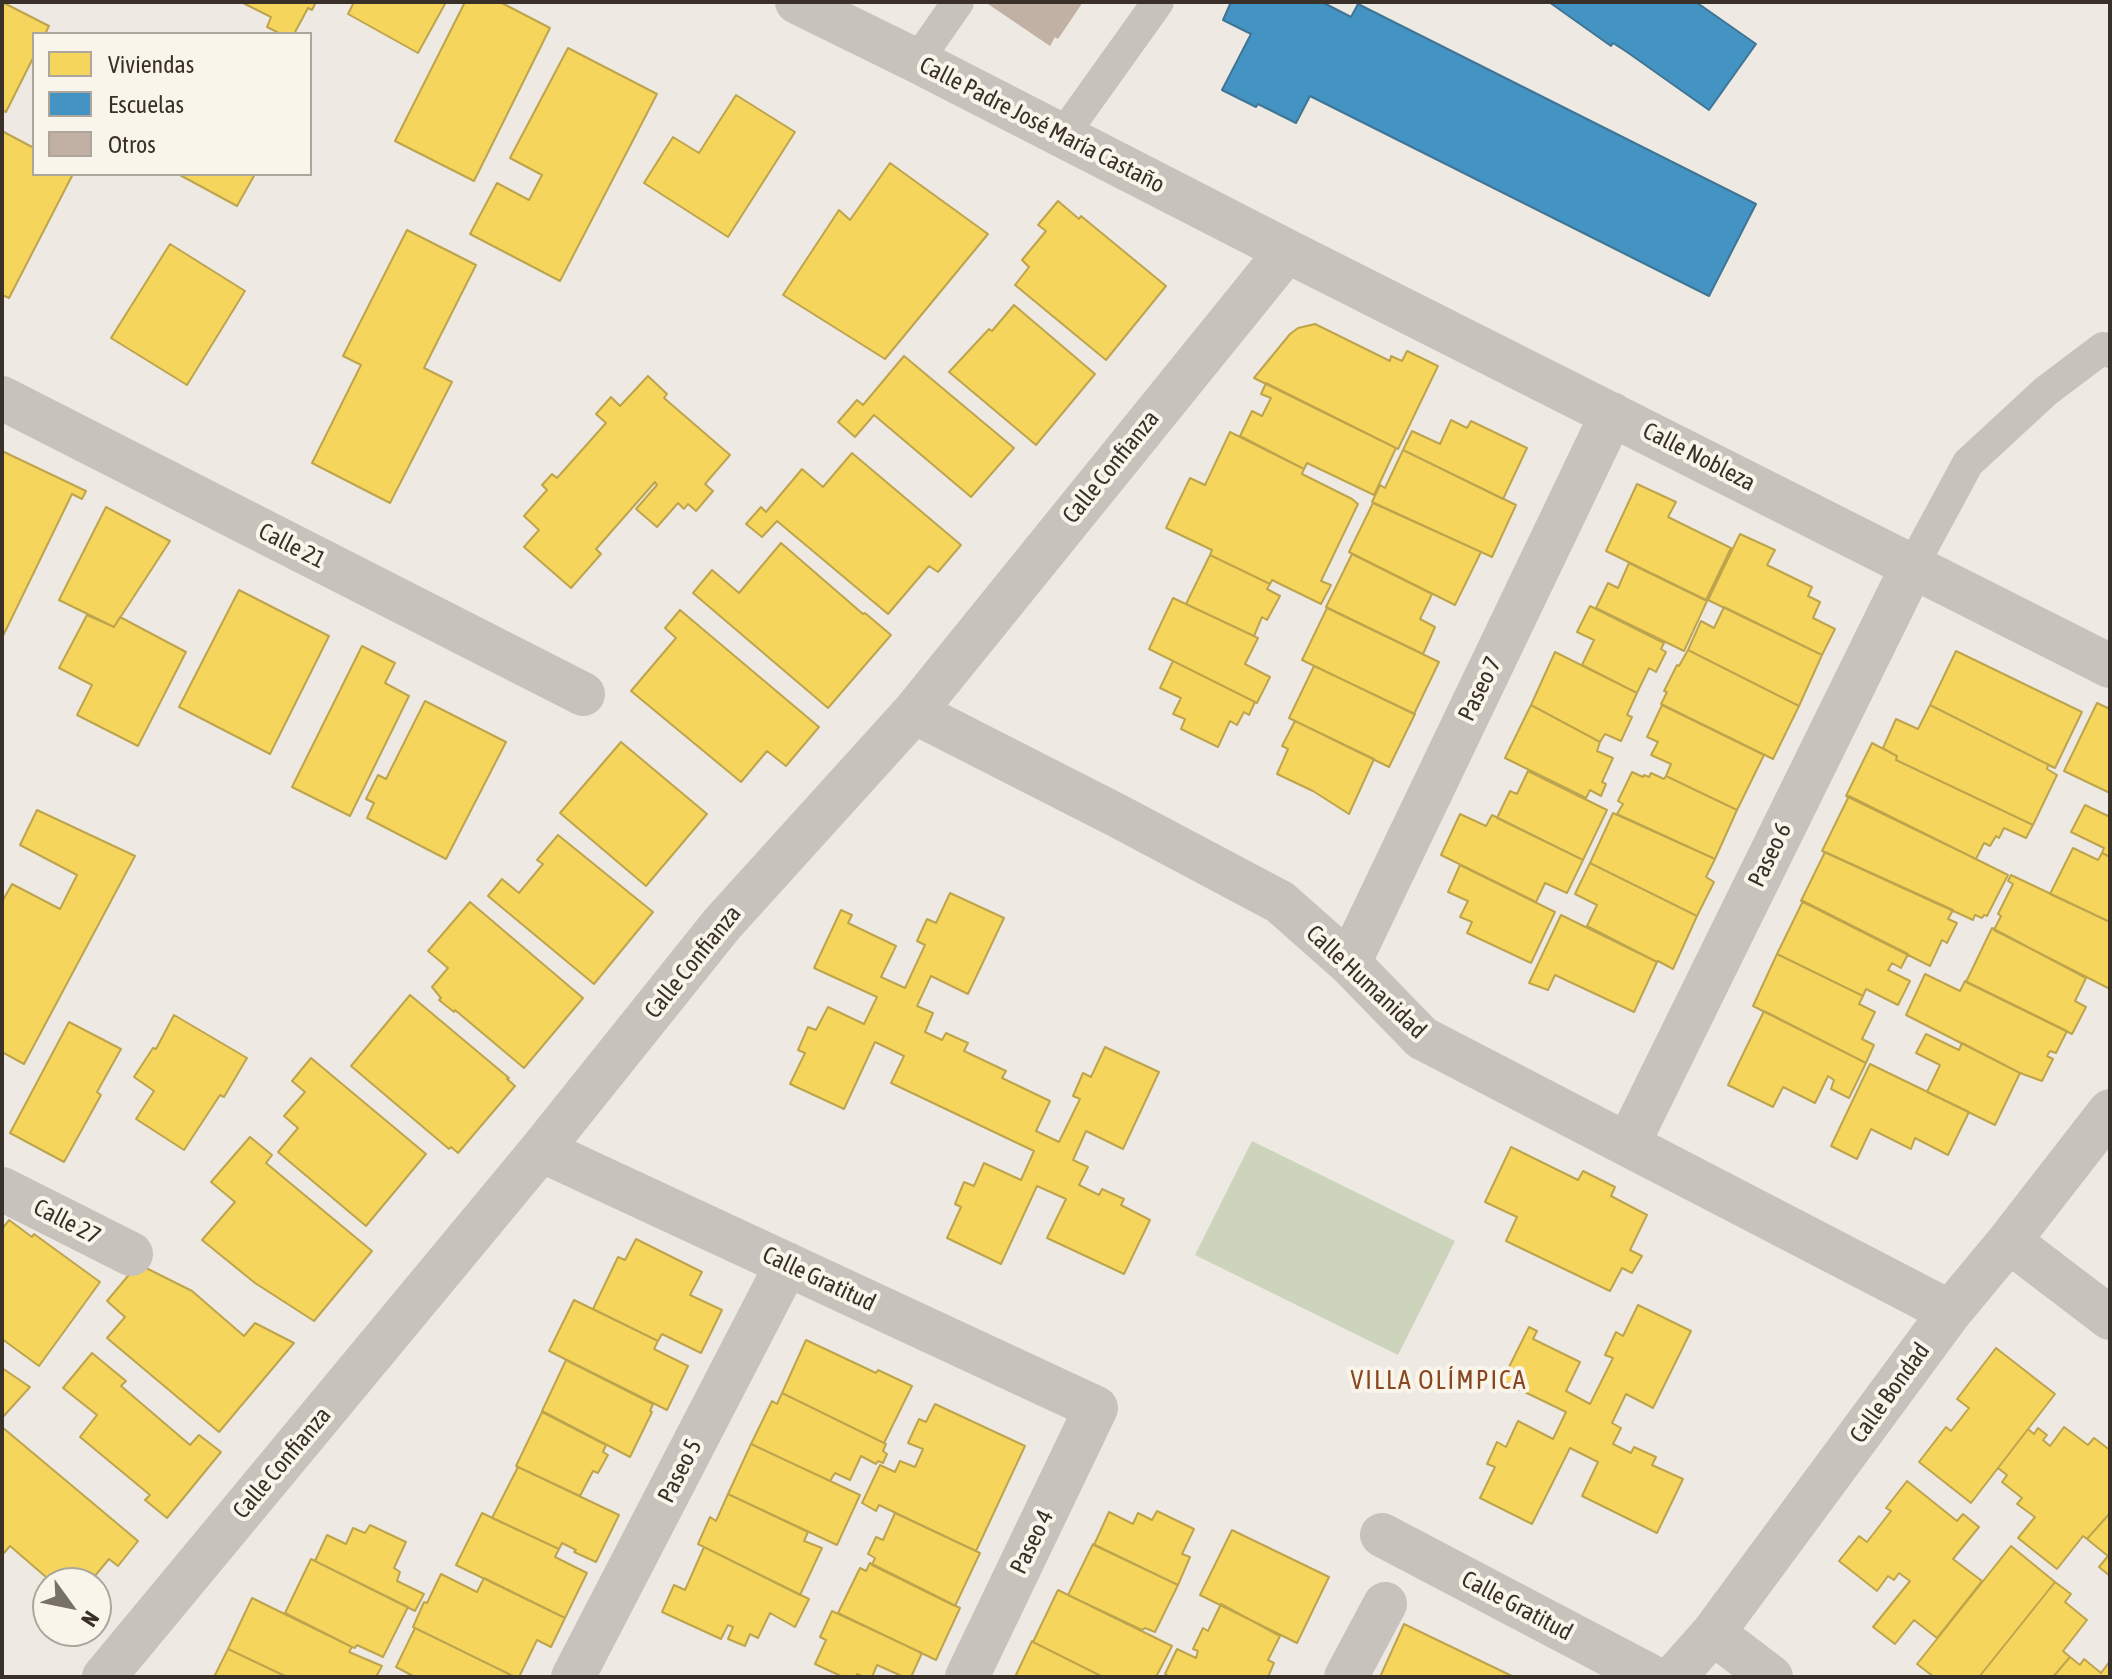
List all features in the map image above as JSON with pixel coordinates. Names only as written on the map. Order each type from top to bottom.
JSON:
[{"type":"street","name":"Calle Padre José María Castaño","points":[[797,2],[1287,251]]},
{"type":"street","name":"Calle Nobleza","points":[[1287,251],[2110,666]]},
{"type":"street","name":"Calle Confianza","points":[[104,1677],[541,1150],[722,924],[914,712],[1287,251]]},
{"type":"street","name":"Calle 21","points":[[2,398],[583,694]]},
{"type":"street","name":"Paseo 7","points":[[1349,963],[1612,414]]},
{"type":"street","name":"Paseo 6","points":[[1628,1144],[1913,565]]},
{"type":"street","name":"Calle Humanidad","points":[[914,712],[1280,902],[1349,963],[1422,1038],[1950,1312]]},
{"type":"street","name":"Calle Bondad","points":[[1674,1677],[1713,1633],[1950,1312],[2110,1111]]},
{"type":"street","name":"Calle Gratitud","points":[[541,1150],[1096,1408]]},
{"type":"street","name":"Calle 27","points":[[2,1189],[131,1254]]},
{"type":"street","points":[[2009,1241],[2110,1318]]},
{"type":"street","name":"Paseo 5","points":[[573,1677],[787,1264]]},
{"type":"street","name":"Paseo 4","points":[[967,1677],[1096,1408]]},
{"type":"street","name":"Calle Gratitud","points":[[1382,1535],[1652,1677]]},
{"type":"street","points":[[1346,1677],[1385,1604]]},
{"type":"street","points":[[1713,1633],[1771,1677]]},
{"type":"lane","points":[[917,61],[958,2]]},
{"type":"lane","points":[[1063,135],[1158,2]]},
{"type":"lane","points":[[1913,565],[1968,463],[2046,391],[2103,348],[2110,352]]},
{"type":"green space","points":[[1252,1141],[1455,1241],[1398,1355],[1195,1255]]},
{"type":"building: Viviendas","points":[[2,2],[49,26],[46,32],[32,32],[32,60],[6,112],[2,110]]},
{"type":"building: Viviendas","points":[[241,2],[316,2],[312,10],[308,8],[295,32],[277,32],[267,27],[271,17]]},
{"type":"building: Viviendas","points":[[354,2],[446,2],[418,53],[348,14]]},
{"type":"building: Viviendas","points":[[465,2],[500,2],[550,28],[474,181],[395,141]]},
{"type":"building: Viviendas","points":[[568,48],[657,94],[560,281],[470,234],[497,183],[529,200],[542,175],[510,158]]},
{"type":"building: Viviendas","points":[[736,95],[795,132],[728,237],[644,183],[673,137],[699,153]]},
{"type":"building: Viviendas","points":[[2,131],[32,147],[32,176],[72,176],[9,298],[2,295]]},
{"type":"building: Viviendas","points":[[890,163],[988,234],[885,359],[783,295],[839,210],[850,220]]},
{"type":"building: Viviendas","points":[[182,176],[254,176],[237,206]]},
{"type":"building: Viviendas","points":[[1058,201],[1079,219],[1081,216],[1166,286],[1106,360],[1015,285],[1029,267],[1022,260],[1046,231],[1038,225]]},
{"type":"building: Viviendas","points":[[407,230],[476,265],[424,368],[452,382],[390,503],[312,463],[361,365],[343,356]]},
{"type":"building: Viviendas","points":[[170,244],[245,291],[187,385],[111,338]]},
{"type":"building: Viviendas","points":[[1014,305],[1095,374],[1036,445],[949,372]]},
{"type":"building: Viviendas","points":[[1315,324],[1390,361],[1391,356],[1402,361],[1407,351],[1438,366],[1398,449],[1254,378],[1290,334],[1298,328]]},
{"type":"building: Viviendas","points":[[904,356],[1014,448],[971,497],[874,415],[855,437],[838,422],[857,400],[863,405]]},
{"type":"building: Viviendas","points":[[648,376],[667,394],[664,398],[730,455],[705,484],[713,491],[696,511],[688,504],[684,509],[678,503],[657,527],[636,509],[657,485],[655,482],[596,549],[601,554],[571,588],[524,547],[539,530],[524,516],[547,490],[542,485],[552,474],[557,478],[606,423],[596,414],[611,397],[620,406]]},
{"type":"building: Viviendas","points":[[1266,383],[1396,448],[1374,495],[1307,463],[1304,469],[1240,436],[1252,411],[1262,416],[1271,398],[1261,394]]},
{"type":"building: Viviendas","points":[[1451,420],[1467,428],[1471,421],[1527,448],[1503,499],[1403,450],[1412,431],[1440,444]]},
{"type":"building: Viviendas","points":[[1230,432],[1304,469],[1302,474],[1358,504],[1321,581],[1331,585],[1321,604],[1210,555],[1212,550],[1166,528],[1190,478],[1205,485]]},
{"type":"building: Viviendas","points":[[1403,450],[1516,505],[1492,557],[1372,502],[1380,485],[1385,488]]},
{"type":"building: Viviendas","points":[[2,451],[86,491],[82,499],[72,494],[2,638]]},
{"type":"building: Viviendas","points":[[852,453],[961,545],[938,572],[929,566],[888,614],[777,521],[762,537],[746,524],[761,507],[766,512],[802,469],[823,487]]},
{"type":"building: Viviendas","points":[[1637,484],[1676,502],[1668,517],[1731,548],[1706,600],[1606,551]]},
{"type":"building: Viviendas","points":[[1373,503],[1481,552],[1455,605],[1349,552]]},
{"type":"building: Viviendas","points":[[106,507],[170,541],[114,627],[59,600]]},
{"type":"building: Viviendas","points":[[1740,534],[1775,550],[1767,565],[1812,587],[1808,596],[1820,602],[1813,618],[1835,629],[1822,655],[1708,600]]},
{"type":"building: Viviendas","points":[[781,543],[891,635],[828,708],[693,593],[712,570],[739,593]]},
{"type":"building: Viviendas","points":[[1352,554],[1432,594],[1420,619],[1435,627],[1423,654],[1326,607]]},
{"type":"building: Viviendas","points":[[1210,555],[1270,584],[1267,589],[1280,596],[1267,620],[1262,617],[1254,636],[1186,604]]},
{"type":"building: Viviendas","points":[[1629,563],[1707,601],[1684,651],[1596,608],[1608,583],[1618,588]]},
{"type":"building: Viviendas","points":[[239,590],[329,636],[270,754],[179,707]]},
{"type":"building: Viviendas","points":[[1173,598],[1258,638],[1245,664],[1270,677],[1257,703],[1149,649]]},
{"type":"building: Viviendas","points":[[1590,606],[1664,643],[1661,649],[1666,652],[1656,672],[1649,668],[1637,693],[1582,665],[1594,640],[1577,632]]},
{"type":"building: Viviendas","points":[[1724,607],[1822,655],[1799,706],[1688,650],[1701,621],[1714,628]]},
{"type":"building: Viviendas","points":[[1327,608],[1439,662],[1414,714],[1302,660]]},
{"type":"building: Viviendas","points":[[680,610],[819,727],[786,766],[767,751],[741,782],[631,691],[676,638],[665,628]]},
{"type":"building: Viviendas","points":[[87,615],[114,627],[120,617],[186,652],[138,746],[77,715],[92,685],[59,668]]},
{"type":"building: Viviendas","points":[[362,646],[395,663],[385,683],[409,696],[350,816],[292,787]]},
{"type":"building: Viviendas","points":[[1688,650],[1799,706],[1773,759],[1661,704],[1677,665]]},
{"type":"building: Viviendas","points":[[1956,651],[2082,712],[2055,768],[1930,705]]},
{"type":"building: Viviendas","points":[[1555,652],[1637,693],[1627,715],[1632,717],[1621,741],[1605,734],[1600,742],[1531,705]]},
{"type":"building: Viviendas","points":[[1173,661],[1255,702],[1249,715],[1244,712],[1237,725],[1230,721],[1218,747],[1181,729],[1185,719],[1173,714],[1181,698],[1160,688]]},
{"type":"building: Viviendas","points":[[1314,666],[1415,714],[1389,767],[1289,718]]},
{"type":"building: Viviendas","points":[[425,701],[506,742],[446,859],[367,818],[374,803],[366,799],[378,775],[386,779]]},
{"type":"building: Viviendas","points":[[2097,703],[2110,709],[2110,793],[2064,771]]},
{"type":"building: Viviendas","points":[[1531,705],[1600,742],[1597,751],[1613,758],[1602,782],[1606,784],[1601,796],[1590,790],[1586,798],[1505,758]]},
{"type":"building: Viviendas","points":[[1662,705],[1764,755],[1737,810],[1666,776],[1671,764],[1651,755],[1658,742],[1647,737]]},
{"type":"building: Viviendas","points":[[1930,705],[2055,768],[2048,765],[2047,769],[2057,775],[2033,825],[1896,760],[1897,756],[1883,748],[1896,719],[1918,729]]},
{"type":"building: Viviendas","points":[[1295,721],[1374,759],[1349,814],[1313,791],[1277,774],[1288,749],[1282,746]]},
{"type":"building: Viviendas","points":[[621,742],[707,814],[646,886],[560,813]]},
{"type":"building: Viviendas","points":[[1872,743],[1897,756],[1896,760],[2033,825],[2026,838],[2004,828],[1990,846],[1984,843],[1976,859],[1846,796]]},
{"type":"building: Viviendas","points":[[1528,771],[1607,810],[1583,860],[1497,818],[1510,791],[1517,794]]},
{"type":"building: Viviendas","points":[[1632,772],[1643,777],[1649,777],[1651,773],[1664,779],[1666,776],[1737,810],[1715,859],[1617,814],[1623,804],[1618,801]]},
{"type":"building: Viviendas","points":[[1849,796],[2008,875],[1987,916],[1982,918],[1975,915],[1973,920],[1822,851]]},
{"type":"building: Viviendas","points":[[2085,805],[2108,816],[2110,812],[2110,857],[2102,853],[2104,848],[2071,832]]},
{"type":"building: Viviendas","points":[[37,810],[135,856],[24,1064],[2,1052],[2,902],[12,884],[60,909],[77,875],[20,845]]},
{"type":"building: Viviendas","points":[[1613,813],[1715,859],[1706,877],[1714,882],[1697,916],[1590,863]]},
{"type":"building: Viviendas","points":[[1460,814],[1486,826],[1492,815],[1583,860],[1567,893],[1545,883],[1536,902],[1441,855]]},
{"type":"building: Viviendas","points":[[558,835],[653,912],[594,984],[488,896],[502,879],[519,893],[543,864],[537,860]]},
{"type":"building: Viviendas","points":[[2073,848],[2098,860],[2102,853],[2110,857],[2110,922],[2050,894]]},
{"type":"building: Viviendas","points":[[1825,852],[1953,910],[1948,919],[1957,923],[1947,943],[1942,940],[1930,966],[1801,901]]},
{"type":"building: Viviendas","points":[[1590,863],[1697,916],[1673,969],[1587,926],[1597,905],[1575,894]]},
{"type":"building: Viviendas","points":[[1460,865],[1555,912],[1531,963],[1467,933],[1472,922],[1460,917],[1468,901],[1448,892]]},
{"type":"building: Viviendas","points":[[2011,875],[2110,922],[2110,989],[1994,930],[2001,916],[1998,914],[2013,884],[2008,881]]},
{"type":"building: Viviendas","points":[[950,893],[1004,918],[968,994],[931,976],[917,1006],[933,1013],[925,1032],[942,1040],[946,1033],[968,1043],[964,1051],[1006,1071],[1002,1078],[1050,1101],[1036,1131],[1059,1142],[1080,1099],[1073,1096],[1083,1073],[1091,1077],[1105,1047],[1159,1072],[1123,1149],[1086,1131],[1073,1160],[1088,1167],[1079,1185],[1099,1195],[1102,1189],[1124,1199],[1121,1205],[1150,1220],[1124,1274],[1047,1238],[1066,1199],[1037,1186],[1001,1264],[947,1238],[961,1207],[955,1204],[964,1182],[974,1186],[984,1163],[1021,1180],[1034,1151],[891,1083],[904,1056],[875,1042],[844,1109],[790,1084],[805,1053],[798,1050],[808,1027],[816,1030],[828,1007],[864,1024],[877,997],[814,968],[841,910],[852,915],[848,923],[896,946],[881,977],[905,988],[925,945],[917,941],[927,919],[936,923]]},
{"type":"building: Viviendas","points":[[1803,901],[1908,954],[1901,968],[1892,963],[1888,970],[1910,981],[1898,1005],[1866,989],[1863,996],[1777,954]]},
{"type":"building: Viviendas","points":[[470,902],[583,998],[524,1068],[439,1000],[441,998],[432,987],[448,968],[428,951]]},
{"type":"building: Viviendas","points":[[1561,915],[1657,962],[1634,1012],[1555,975],[1548,990],[1529,983]]},
{"type":"building: Viviendas","points":[[1992,928],[2086,978],[2075,1001],[2086,1007],[2072,1034],[1966,982]]},
{"type":"building: Viviendas","points":[[1777,954],[1863,996],[1859,1004],[1875,1012],[1862,1039],[1874,1045],[1866,1063],[1753,1006]]},
{"type":"building: Viviendas","points":[[1925,974],[1960,991],[1965,981],[2067,1031],[2056,1053],[2050,1051],[2047,1056],[2053,1059],[2042,1081],[2020,1073],[1906,1015]]},
{"type":"building: Viviendas","points":[[410,995],[515,1086],[458,1153],[451,1147],[449,1149],[351,1066]]},
{"type":"building: Viviendas","points":[[1764,1011],[1866,1063],[1849,1098],[1831,1089],[1834,1080],[1828,1076],[1815,1103],[1783,1087],[1773,1107],[1728,1085]]},
{"type":"building: Viviendas","points":[[174,1015],[247,1058],[224,1097],[220,1095],[184,1150],[136,1119],[154,1091],[134,1077],[153,1048],[156,1049]]},
{"type":"building: Viviendas","points":[[69,1022],[121,1049],[97,1092],[101,1095],[64,1162],[10,1133]]},
{"type":"building: Viviendas","points":[[1926,1034],[1959,1050],[1962,1043],[2020,1073],[1995,1125],[1927,1092],[1940,1065],[1916,1053]]},
{"type":"building: Viviendas","points":[[311,1058],[426,1154],[366,1226],[278,1152],[298,1128],[284,1116],[305,1092],[292,1081]]},
{"type":"building: Viviendas","points":[[1870,1064],[1969,1112],[1948,1155],[1915,1138],[1911,1149],[1871,1129],[1857,1159],[1831,1146]]},
{"type":"building: Viviendas","points":[[250,1137],[272,1155],[266,1163],[372,1251],[314,1321],[255,1283],[202,1240],[235,1202],[211,1182]]},
{"type":"building: Viviendas","points":[[1511,1147],[1578,1180],[1583,1171],[1615,1187],[1611,1196],[1647,1215],[1630,1250],[1642,1256],[1632,1273],[1622,1268],[1610,1291],[1506,1241],[1517,1217],[1485,1202]]},
{"type":"building: Viviendas","points":[[9,1220],[32,1237],[34,1234],[100,1282],[39,1366],[2,1339],[2,1229]]},
{"type":"building: Viviendas","points":[[636,1239],[702,1272],[690,1295],[722,1310],[701,1353],[662,1334],[658,1341],[593,1309],[618,1257],[625,1260]]},
{"type":"building: Viviendas","points":[[138,1264],[192,1291],[244,1336],[255,1323],[294,1343],[219,1432],[107,1338],[125,1317],[107,1301]]},
{"type":"building: Viviendas","points":[[574,1300],[658,1341],[654,1349],[688,1366],[667,1410],[549,1351]]},
{"type":"building: Viviendas","points":[[1638,1305],[1691,1331],[1653,1408],[1626,1394],[1612,1423],[1621,1428],[1613,1444],[1631,1453],[1634,1447],[1656,1457],[1652,1465],[1683,1479],[1657,1533],[1582,1496],[1598,1462],[1570,1448],[1532,1524],[1480,1498],[1495,1467],[1487,1464],[1497,1442],[1506,1447],[1518,1421],[1553,1439],[1566,1412],[1502,1381],[1529,1327],[1537,1331],[1533,1339],[1580,1362],[1566,1391],[1590,1404],[1613,1358],[1605,1355],[1616,1332],[1623,1336]]},
{"type":"building: Viviendas","points":[[806,1340],[876,1373],[878,1370],[912,1386],[884,1443],[782,1393]]},
{"type":"building: Viviendas","points":[[1996,1348],[2055,1394],[1971,1503],[1919,1462],[1946,1427],[1951,1431],[1969,1408],[1957,1399]]},
{"type":"building: Viviendas","points":[[92,1353],[126,1381],[121,1386],[190,1445],[199,1435],[221,1452],[167,1518],[145,1500],[150,1495],[80,1437],[97,1415],[63,1388]]},
{"type":"building: Viviendas","points":[[566,1360],[653,1404],[630,1457],[542,1411]]},
{"type":"building: Viviendas","points":[[2,1368],[30,1387],[2,1418]]},
{"type":"building: Viviendas","points":[[782,1393],[886,1444],[883,1451],[887,1454],[883,1463],[878,1461],[876,1464],[861,1456],[850,1480],[835,1473],[830,1481],[751,1444],[772,1401],[777,1404]]},
{"type":"building: Viviendas","points":[[935,1404],[1025,1446],[976,1551],[879,1505],[876,1511],[862,1503],[880,1465],[895,1472],[900,1461],[915,1467],[923,1449],[908,1443],[919,1419],[926,1422]]},
{"type":"building: Viviendas","points":[[542,1412],[606,1445],[603,1452],[608,1455],[598,1473],[593,1471],[580,1496],[516,1466]]},
{"type":"building: Viviendas","points":[[2,1427],[138,1541],[118,1566],[109,1559],[102,1567],[34,1567],[10,1546],[4,1553]]},
{"type":"building: Viviendas","points":[[2064,1427],[2088,1445],[2094,1438],[2110,1450],[2110,1513],[2087,1539],[2083,1536],[2057,1569],[2018,1538],[2035,1517],[2017,1504],[2022,1498],[2002,1482],[2007,1475],[1998,1468],[2028,1429],[2034,1434],[2038,1428],[2047,1435],[2043,1440],[2050,1446]]},
{"type":"building: Viviendas","points":[[751,1444],[860,1495],[837,1545],[728,1494]]},
{"type":"building: Viviendas","points":[[518,1467],[619,1515],[596,1562],[562,1543],[559,1549],[492,1518]]},
{"type":"building: Viviendas","points":[[1907,1481],[1957,1521],[1963,1514],[1979,1527],[1953,1559],[1982,1581],[1937,1638],[1914,1620],[1895,1644],[1873,1627],[1910,1581],[1899,1573],[1894,1580],[1888,1576],[1877,1591],[1839,1561],[1859,1536],[1867,1542],[1891,1511],[1886,1508]]},
{"type":"building: Viviendas","points":[[728,1494],[808,1532],[804,1541],[822,1548],[800,1595],[698,1544],[710,1517],[716,1521]]},
{"type":"building: Viviendas","points":[[1157,1511],[1194,1529],[1182,1554],[1190,1557],[1178,1585],[1094,1545],[1109,1512],[1133,1524],[1138,1513],[1152,1520]]},
{"type":"building: Viviendas","points":[[482,1513],[559,1549],[555,1557],[587,1573],[565,1618],[456,1565]]},
{"type":"building: Viviendas","points":[[895,1513],[980,1553],[955,1606],[872,1565],[875,1558],[868,1554],[876,1537],[883,1540]]},
{"type":"building: Viviendas","points":[[2110,1513],[2110,1576],[2099,1567],[2108,1556],[2087,1539]]},
{"type":"building: Viviendas","points":[[370,1525],[406,1542],[394,1568],[400,1572],[397,1581],[424,1594],[415,1611],[315,1561],[327,1535],[346,1544],[353,1528],[365,1533]]},
{"type":"building: Viviendas","points":[[1232,1530],[1329,1577],[1297,1643],[1200,1595]]},
{"type":"building: Viviendas","points":[[1093,1544],[1178,1585],[1155,1632],[1145,1628],[1142,1630],[1068,1595]]},
{"type":"building: Viviendas","points":[[2011,1546],[2055,1582],[1979,1677],[1934,1677],[1917,1664]]},
{"type":"building: Viviendas","points":[[704,1547],[809,1599],[795,1627],[770,1613],[758,1638],[750,1634],[745,1646],[728,1639],[733,1627],[728,1625],[721,1639],[662,1612],[674,1585],[685,1590]]},
{"type":"building: Viviendas","points":[[311,1559],[408,1607],[383,1657],[357,1645],[352,1647],[285,1613]]},
{"type":"building: Viviendas","points":[[870,1563],[960,1608],[936,1660],[838,1613],[860,1568],[866,1571]]},
{"type":"building: Viviendas","points":[[441,1574],[477,1592],[484,1578],[565,1618],[551,1647],[537,1640],[519,1677],[515,1677],[413,1627]]},
{"type":"building: Viviendas","points":[[2055,1582],[2071,1594],[2065,1602],[2087,1620],[2063,1651],[2070,1657],[2053,1677],[1979,1677]]},
{"type":"building: Viviendas","points":[[1058,1590],[1172,1646],[1156,1677],[1103,1677],[1033,1642]]},
{"type":"building: Viviendas","points":[[252,1598],[352,1647],[349,1652],[382,1666],[376,1677],[287,1677],[228,1649]]},
{"type":"building: Viviendas","points":[[1221,1604],[1280,1636],[1268,1660],[1274,1663],[1268,1677],[1170,1677],[1165,1674],[1177,1649],[1196,1658],[1198,1651],[1193,1649],[1203,1628],[1208,1631]]},
{"type":"building: Viviendas","points":[[832,1611],[922,1653],[911,1677],[877,1665],[872,1677],[857,1674],[856,1677],[843,1677],[815,1664],[826,1640],[820,1637]]},
{"type":"building: Viviendas","points":[[1404,1624],[1514,1677],[1380,1677]]},
{"type":"building: Viviendas","points":[[415,1628],[515,1677],[415,1677],[396,1667]]},
{"type":"building: Viviendas","points":[[1033,1642],[1103,1677],[1015,1677]]},
{"type":"building: Viviendas","points":[[228,1649],[287,1677],[214,1677]]},
{"type":"building: Viviendas","points":[[2070,1657],[2080,1665],[2084,1659],[2101,1673],[2110,1661],[2110,1677],[2053,1677]]},
{"type":"building: Escuelas","points":[[1231,2],[1322,2],[1351,17],[1358,4],[1756,204],[1709,296],[1310,96],[1296,123],[1222,90],[1251,34],[1223,20]]},
{"type":"building: Escuelas","points":[[1549,2],[1696,2],[1756,44],[1709,110]]},
{"type":"building: Otros","points":[[985,2],[1083,2],[1050,46]]},
{"type":"district","name":"VILLA OLÍMPICA","points":[[1439,1381]]}]
